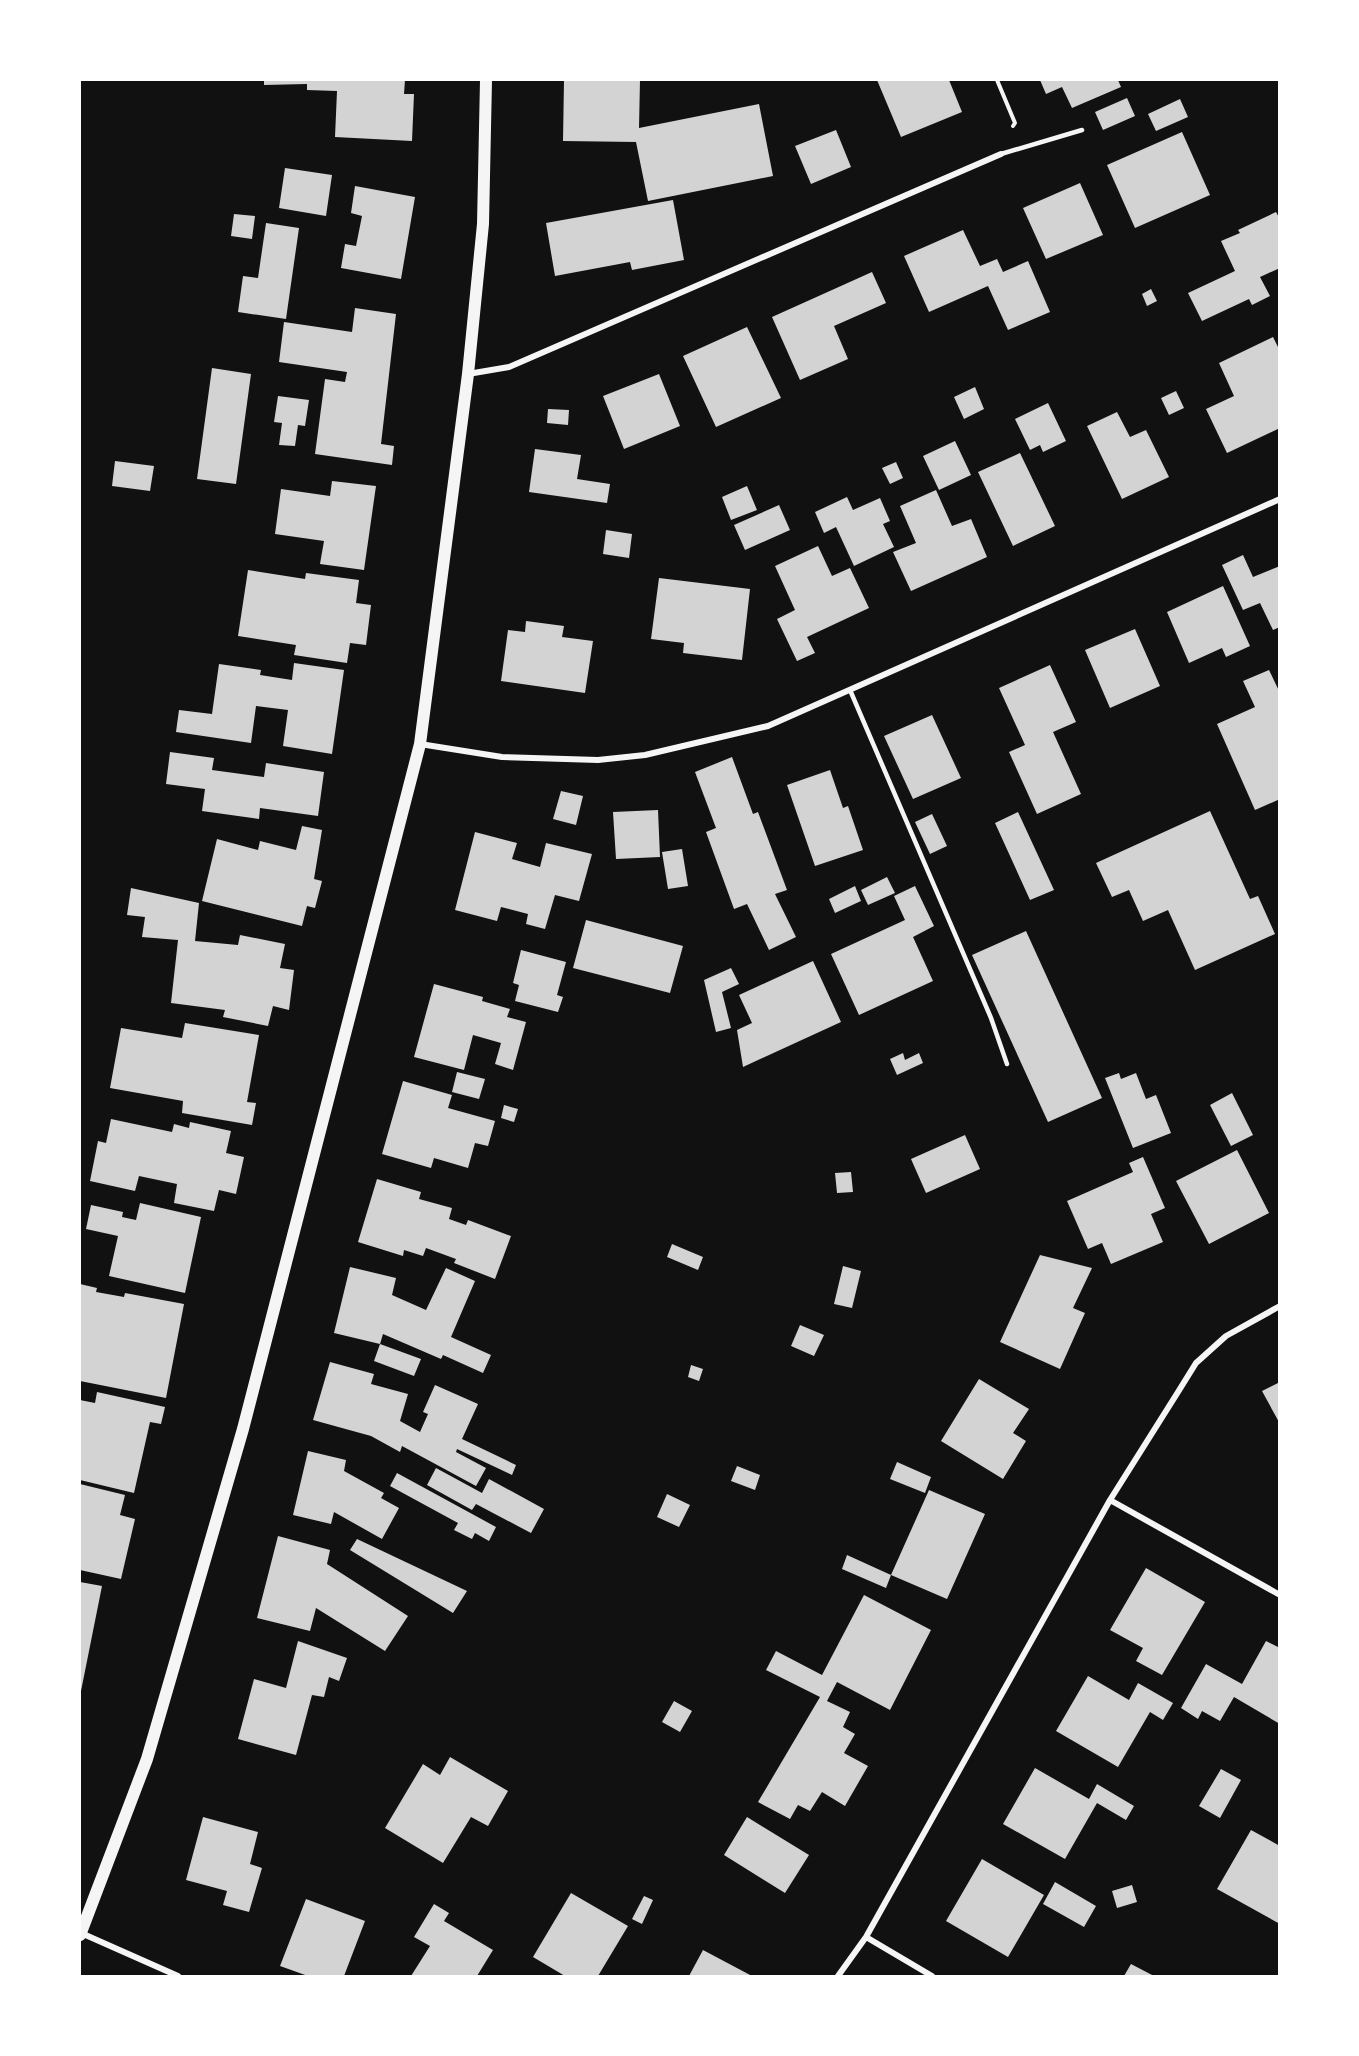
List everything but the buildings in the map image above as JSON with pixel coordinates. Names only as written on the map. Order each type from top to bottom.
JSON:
[{"type":"main road","points":[[80,1934],[147,1759],[243,1429],[420,744],[468,374],[483,224],[486,80]]},
{"type":"street","points":[[468,374],[508,367],[1001,154]]},
{"type":"street","points":[[420,744],[502,757],[598,760],[645,755],[768,726],[1280,499]]},
{"type":"street","points":[[838,1977],[866,1937],[1110,1500],[1196,1363],[1226,1336],[1280,1306]]},
{"type":"street","points":[[1110,1500],[1280,1595]]},
{"type":"street","points":[[80,1934],[178,1977]]},
{"type":"street","points":[[866,1937],[932,1977]]},
{"type":"lane","points":[[1001,154],[1082,130]]},
{"type":"lane","points":[[850,690],[991,1018],[1007,1064]]},
{"type":"path","points":[[997,80],[1015,123],[1001,154]]}]
